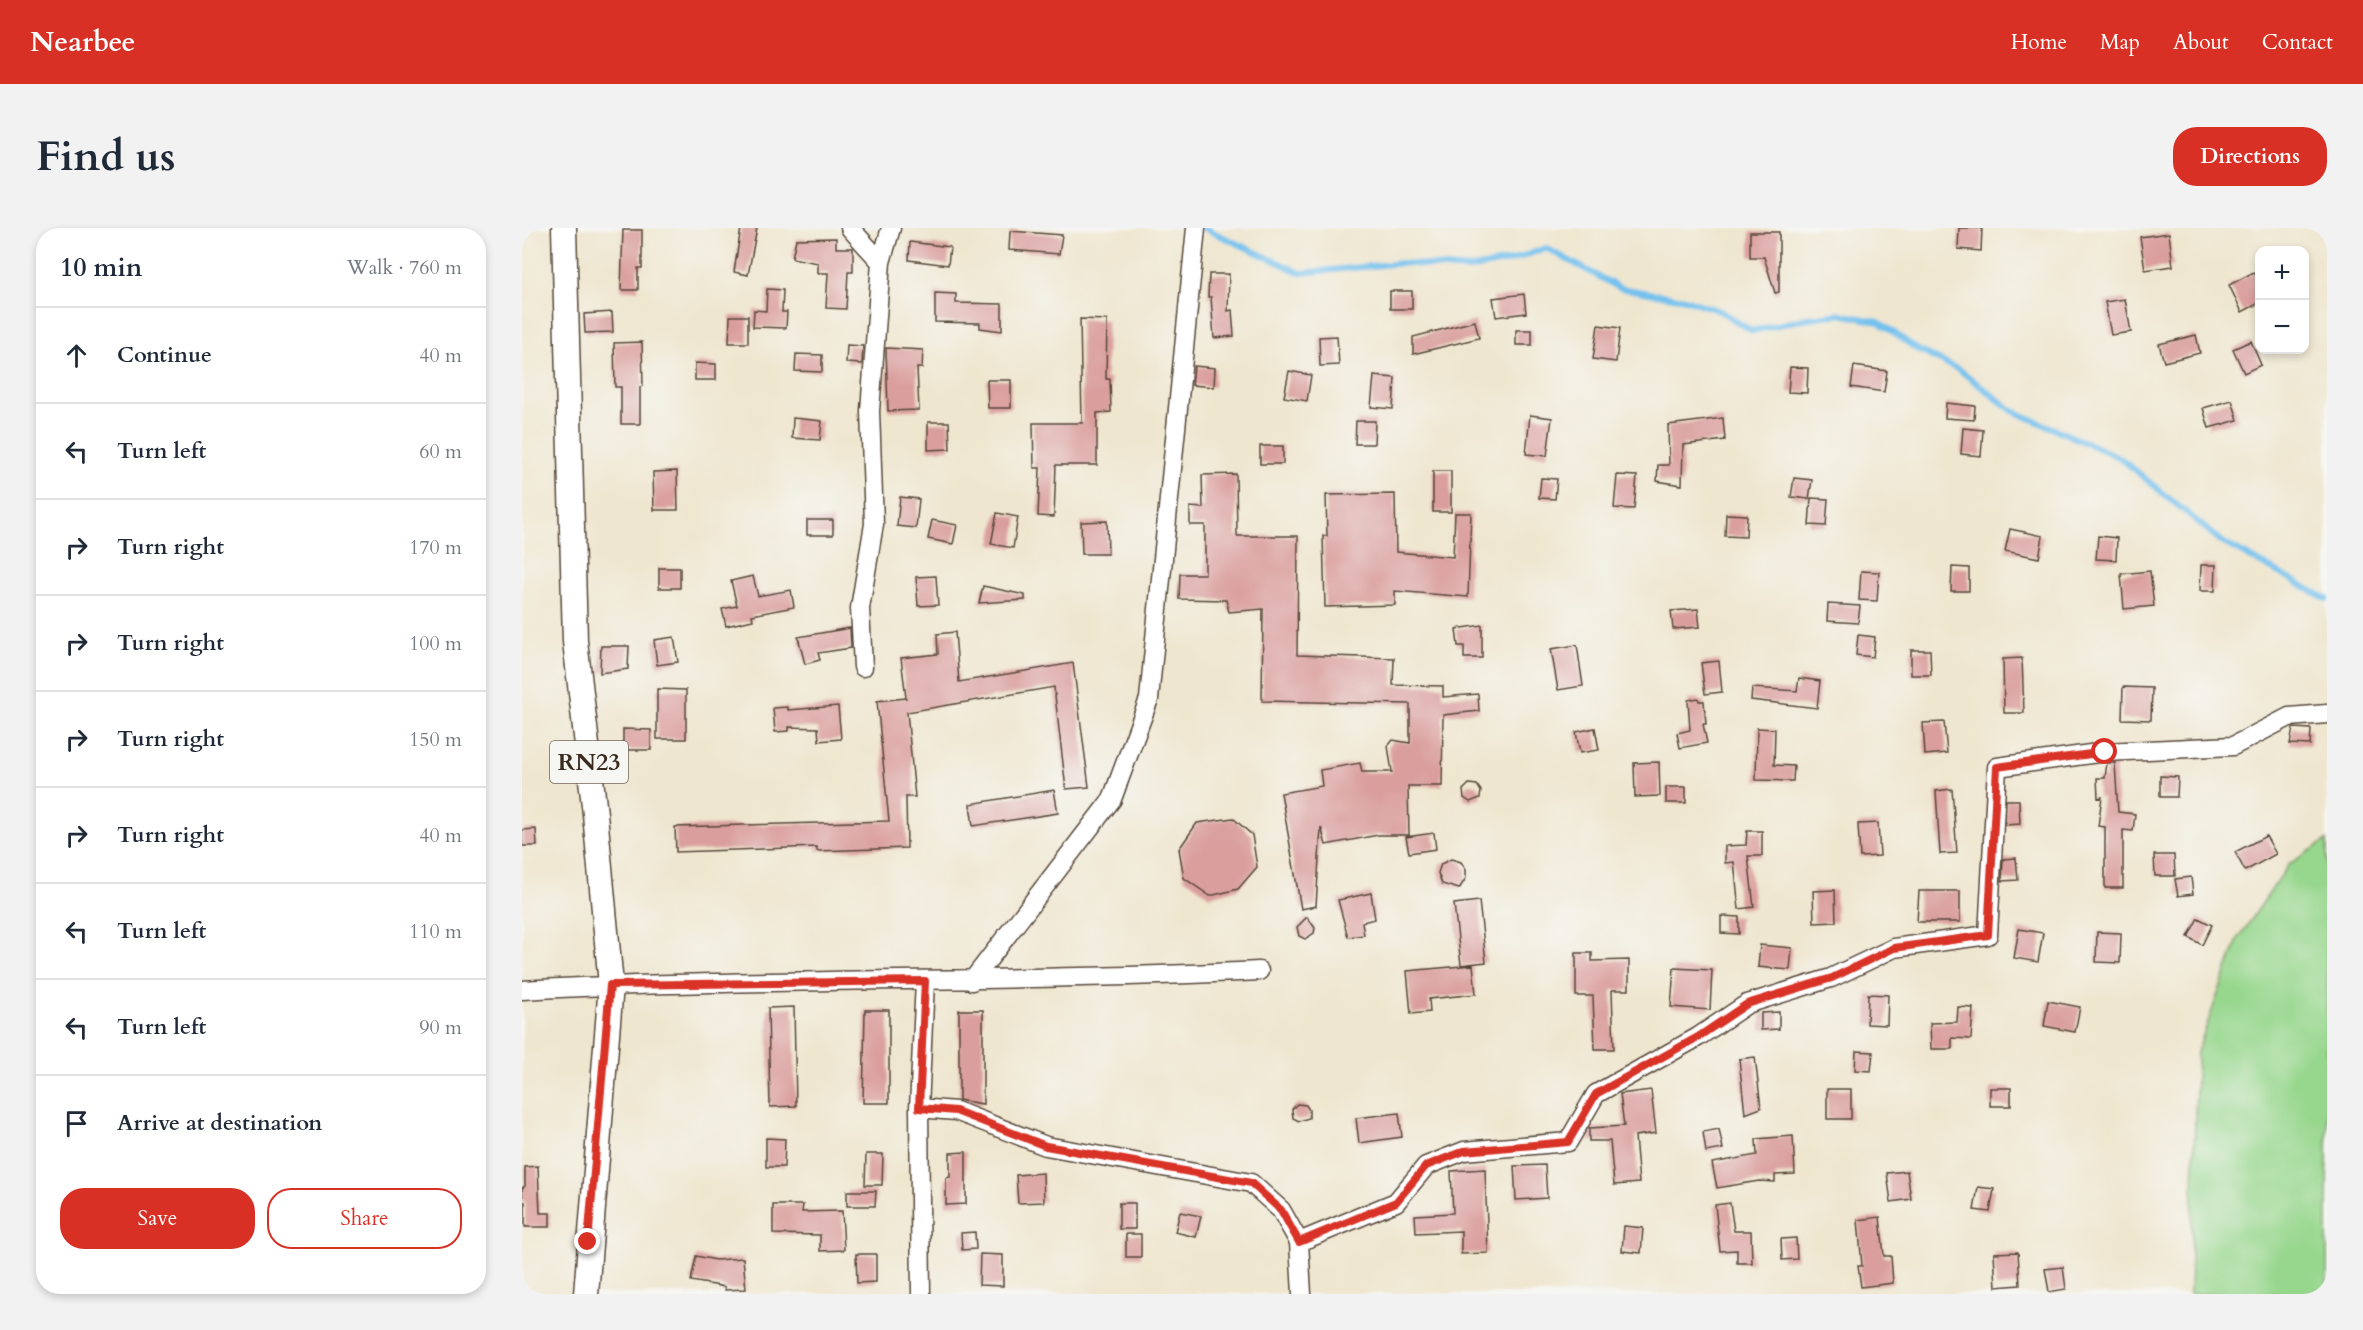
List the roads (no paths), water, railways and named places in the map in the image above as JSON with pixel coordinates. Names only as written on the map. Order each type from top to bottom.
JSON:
[{"type":"main road","name":"RN23","points":[[564,228],[575,640],[595,814],[610,985],[588,1242],[586,1294]]},
{"type":"street","points":[[850,228],[881,262]]},
{"type":"street","points":[[863,667],[860,608],[874,524],[870,411],[881,262],[891,228]]},
{"type":"street","points":[[972,981],[1112,799],[1149,699],[1196,228]]},
{"type":"street","points":[[1299,1242],[1396,1202],[1426,1166],[1464,1151],[1568,1142],[1596,1094],[1698,1037],[1747,1004],[1832,978],[1894,948],[1988,935],[1997,767],[2105,752],[2233,746],[2289,717],[2327,714]]},
{"type":"street","points":[[522,990],[610,985],[972,981],[1259,971]]},
{"type":"street","points":[[921,1294],[919,1108],[925,981]]},
{"type":"street","points":[[919,1108],[956,1111],[1046,1146],[1251,1183],[1281,1210],[1299,1242],[1302,1294]]},
{"type":"waterway","points":[[1204,228],[1301,273],[1402,263],[1468,269],[1513,260],[1546,248],[1620,288],[1685,299],[1720,311],[1752,331],[1808,318],[1841,314],[1879,322],[1918,350],[1961,371],[2013,411],[2119,457],[2222,542],[2327,599]]}]
